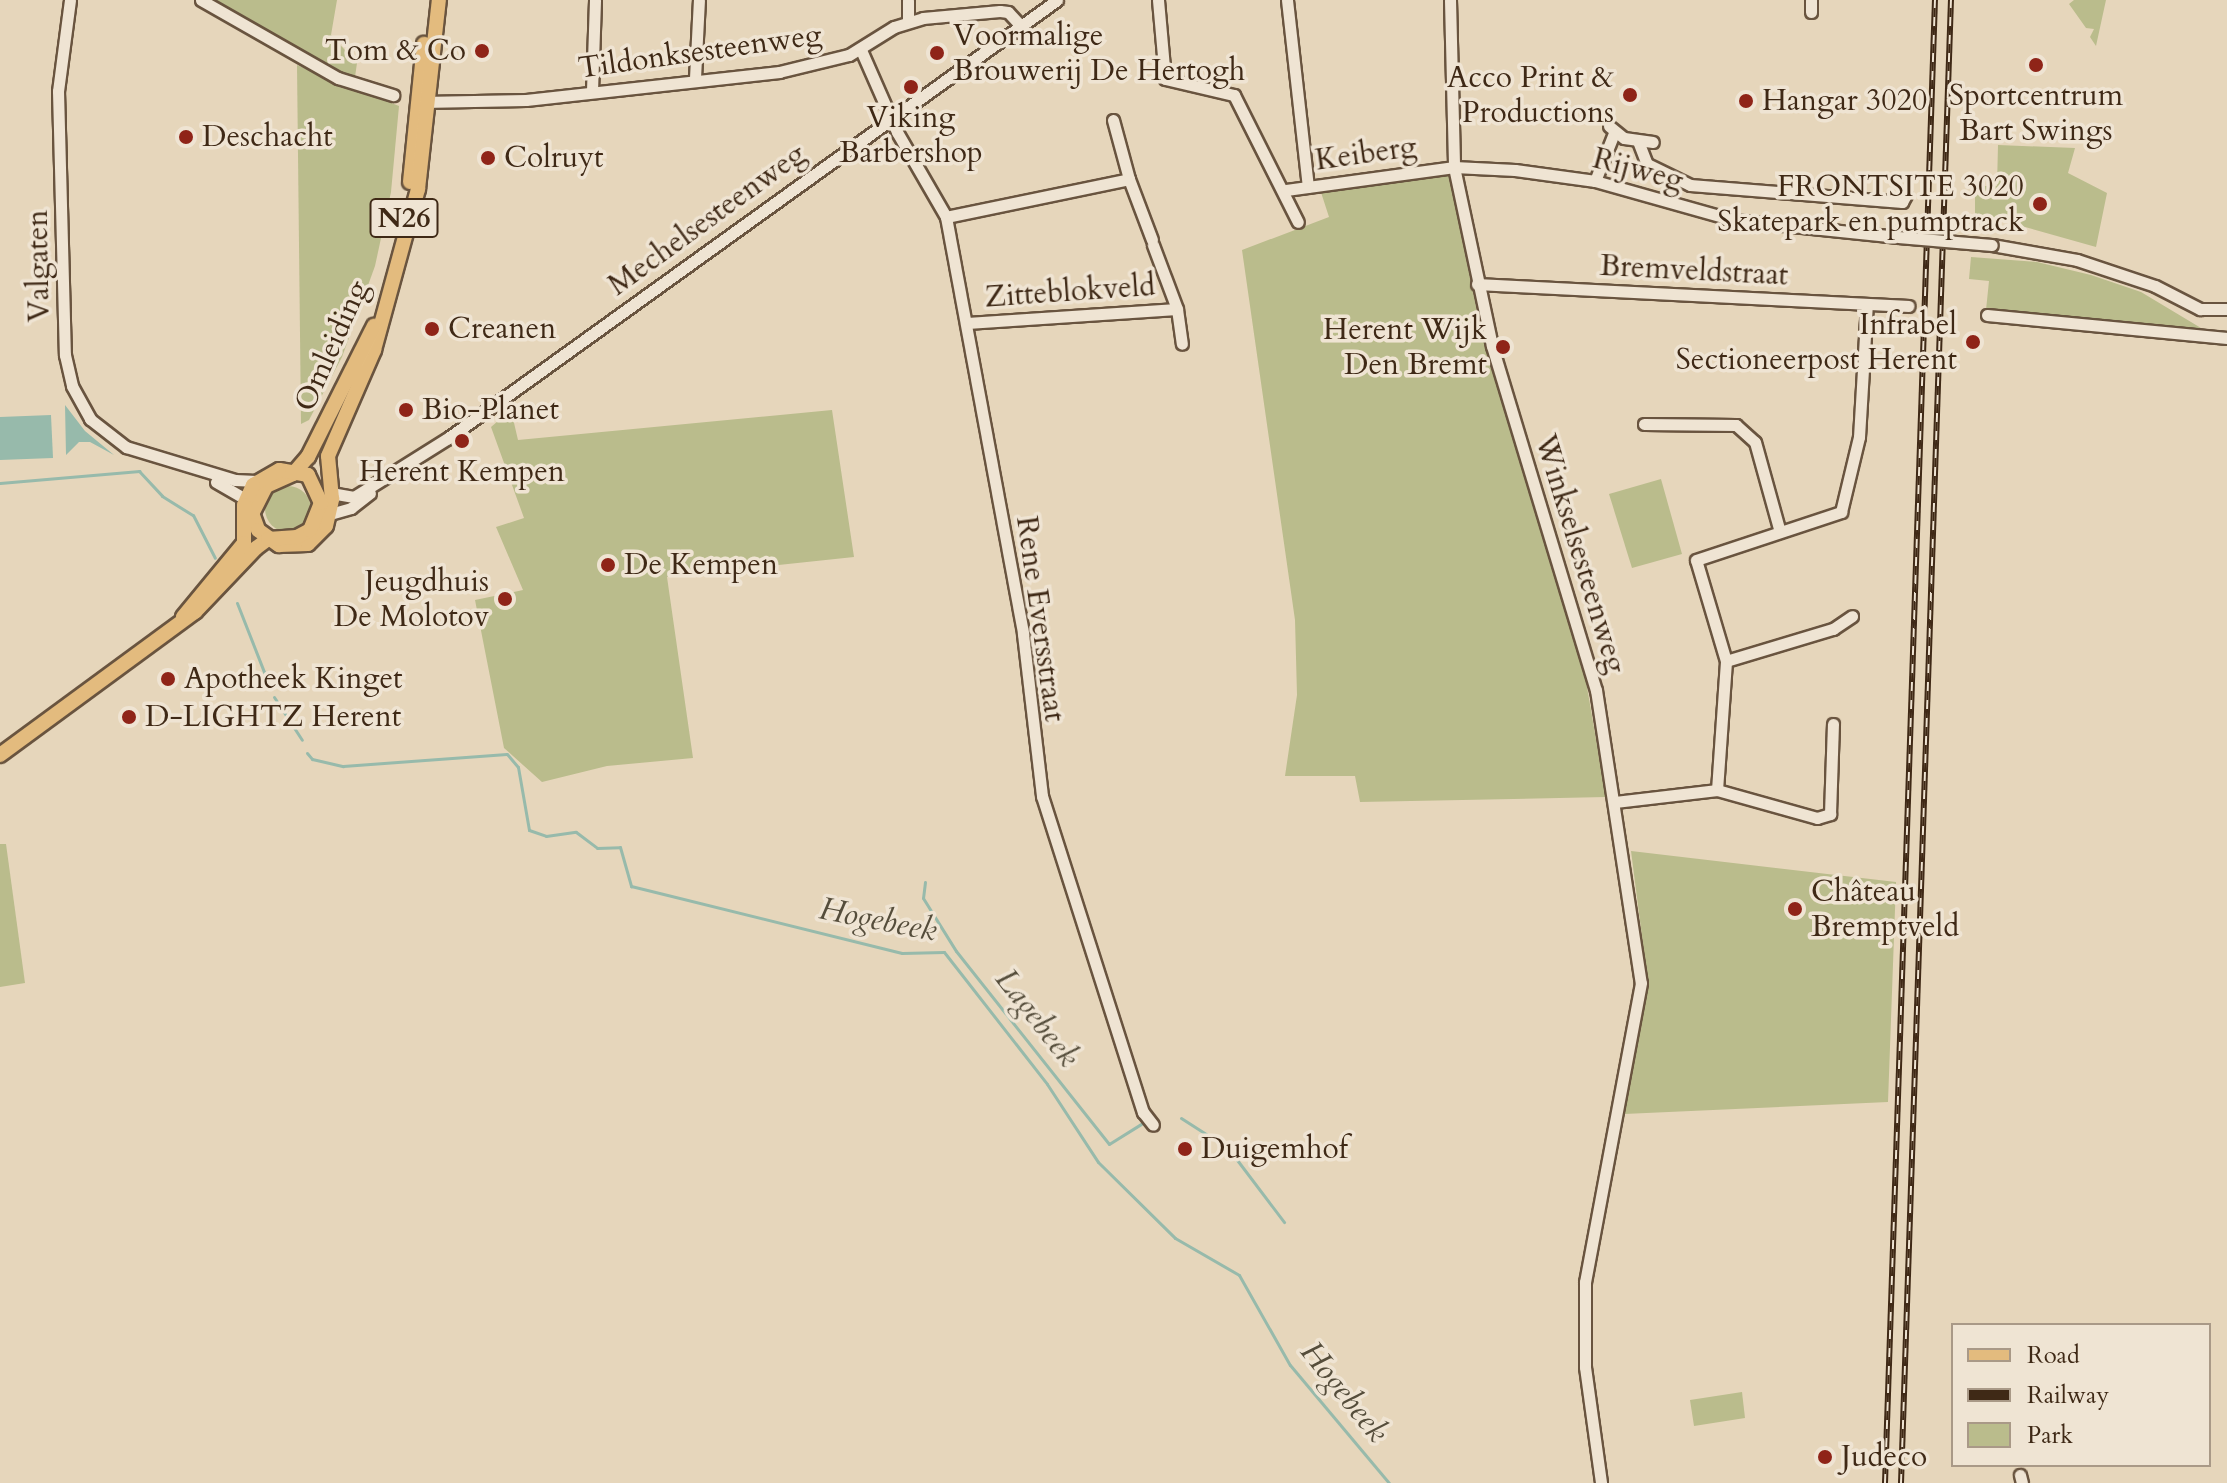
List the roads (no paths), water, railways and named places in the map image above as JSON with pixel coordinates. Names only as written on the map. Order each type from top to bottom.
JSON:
[{"type":"main road","name":"Omleiding","points":[[324,491],[320,459],[367,371],[398,274],[418,189],[431,0]]},
{"type":"main road","name":"Omleiding","points":[[287,473],[334,410],[382,306],[408,198],[439,0]]},
{"type":"main road","points":[[183,617],[244,543],[246,499],[256,481],[287,473],[324,491]]},
{"type":"main road","name":"N26","points":[[253,512],[262,490],[287,473]]},
{"type":"main road","name":"N26","points":[[324,491],[330,514]]},
{"type":"main road","name":"N26","points":[[268,539],[297,537],[310,530],[321,509],[324,491]]},
{"type":"main road","points":[[246,499],[268,539],[286,547]]},
{"type":"main road","points":[[119,670],[144,660],[260,552],[312,542],[330,514]]},
{"type":"main road","points":[[0,755],[119,670],[183,617],[268,539]]},
{"type":"street","name":"Valgaten","points":[[70,0],[58,91],[67,370],[76,397],[101,431],[135,452],[183,467],[256,481]]},
{"type":"street","points":[[201,0],[338,78],[393,95]]},
{"type":"street","points":[[592,91],[595,0]]},
{"type":"street","points":[[695,78],[699,0]]},
{"type":"street","points":[[908,0],[908,21]]},
{"type":"street","name":"Mechelsesteenweg","points":[[330,514],[351,508],[385,480],[1057,0]]},
{"type":"street","name":"Keiberg","points":[[1158,0],[1165,79],[1234,95],[1286,190],[1298,222]]},
{"type":"street","points":[[1287,0],[1308,187]]},
{"type":"street","name":"Winkselsesteenweg","points":[[1450,0],[1454,167],[1477,284],[1593,677],[1641,983],[1582,1314],[1601,1483]]},
{"type":"street","name":"Tildonksesteenweg","points":[[423,103],[499,102],[695,78],[779,72],[861,50],[908,21],[1000,11],[1008,12],[1021,26]]},
{"type":"street","name":"Rene Eversstraat","points":[[861,50],[892,119],[946,217],[1023,634],[1042,796],[1143,1112],[1153,1125]]},
{"type":"street","name":"Zitteblokveld","points":[[1113,120],[1129,179],[1177,309],[1182,344]]},
{"type":"street","points":[[1595,181],[1612,129],[1638,141],[1653,142]]},
{"type":"street","points":[[1638,141],[1647,164],[1690,185],[1902,202],[1906,195]]},
{"type":"street","name":"Keiberg","points":[[1286,190],[1454,167]]},
{"type":"street","name":"Rijweg","points":[[1454,167],[1595,181],[1734,220],[1992,245],[2077,260],[2155,286],[2200,309],[2227,309]]},
{"type":"street","points":[[946,217],[1129,179]]},
{"type":"street","name":"Bremveldstraat","points":[[1477,284],[1908,306]]},
{"type":"street","points":[[1717,790],[1726,661],[1696,560],[1841,512],[1848,499],[1859,437],[1867,304]]},
{"type":"street","name":"Zitteblokveld","points":[[967,323],[1177,309]]},
{"type":"street","points":[[1987,315],[2227,338]]},
{"type":"street","points":[[1644,424],[1736,425],[1755,442],[1780,532]]},
{"type":"street","name":"Valgaten","points":[[183,467],[246,499]]},
{"type":"street","name":"Mechelsesteenweg","points":[[324,491],[354,497],[385,480]]},
{"type":"street","points":[[1726,661],[1833,629],[1852,616]]},
{"type":"street","points":[[1615,802],[1717,790],[1817,818],[1830,814],[1833,724]]},
{"type":"waterway","points":[[0,483],[139,471],[162,496],[193,515],[215,558]]},
{"type":"waterway","points":[[237,603],[268,682]]},
{"type":"waterway","name":"Hogebeek","points":[[274,697],[302,740]]},
{"type":"waterway","name":"Hogebeek","points":[[307,753],[312,759],[343,766],[507,754],[518,767],[529,830],[546,836],[576,832],[597,848],[620,847],[631,886],[902,953],[944,952],[1047,1084],[1098,1162],[1175,1238],[1239,1275],[1290,1365],[1389,1483]]},
{"type":"waterway","name":"Lagebeek","points":[[925,882],[923,898],[956,951],[1109,1144],[1141,1124]]},
{"type":"waterway","name":"Lagebeek","points":[[1181,1118],[1228,1148],[1284,1222]]},
{"type":"railway","points":[[1885,1483],[1935,0]]},
{"type":"railway","points":[[1901,1483],[1951,0]]},
{"type":"place","name":"Tom & Co","points":[[482,51]]},
{"type":"place","name":"Voormalige Brouwerij De Hertogh","points":[[937,53]]},
{"type":"place","name":"Sportcentrum Bart Swings","points":[[2036,65]]},
{"type":"place","name":"Viking Barbershop","points":[[911,87]]},
{"type":"place","name":"Acco Print & Productions","points":[[1630,95]]},
{"type":"place","name":"Hangar 3020","points":[[1746,101]]},
{"type":"place","name":"Deschacht","points":[[186,137]]},
{"type":"place","name":"Colruyt","points":[[488,158]]},
{"type":"place","name":"FRONTSITE 3020 Skatepark en pumptrack","points":[[2040,204]]},
{"type":"place","name":"Creanen","points":[[432,329]]},
{"type":"place","name":"Infrabel Sectioneerpost Herent","points":[[1973,342]]},
{"type":"place","name":"Herent Wijk Den Bremt","points":[[1503,347]]},
{"type":"place","name":"Bio-Planet","points":[[406,410]]},
{"type":"place","name":"Herent Kempen","points":[[462,441]]},
{"type":"place","name":"De Kempen","points":[[608,565]]},
{"type":"place","name":"Jeugdhuis De Molotov","points":[[505,599]]},
{"type":"place","name":"Apotheek Kinget","points":[[168,679]]},
{"type":"place","name":"D-LIGHTZ Herent","points":[[129,717]]},
{"type":"place","name":"Château Bremptveld","points":[[1795,909]]},
{"type":"place","name":"Duigemhof","points":[[1185,1149]]},
{"type":"place","name":"Judeco","points":[[1825,1457]]}]
